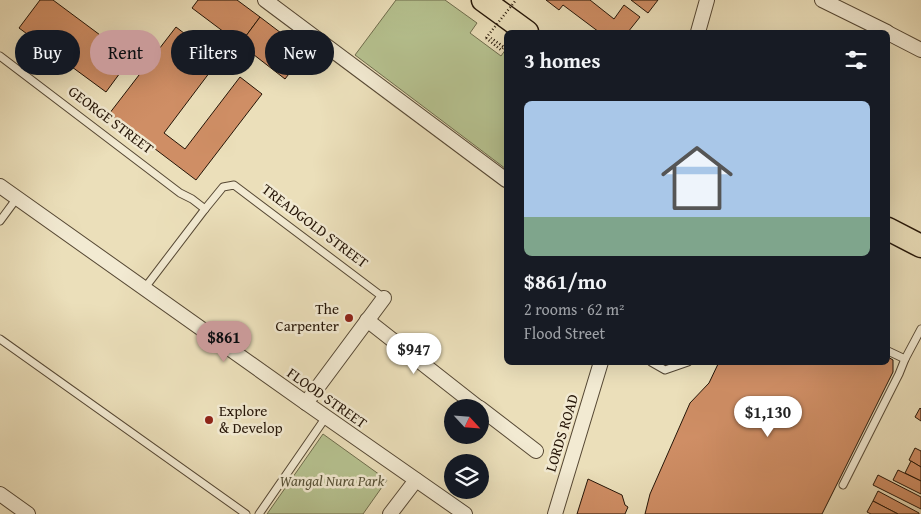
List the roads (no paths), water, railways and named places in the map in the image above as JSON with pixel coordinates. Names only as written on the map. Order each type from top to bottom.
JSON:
[{"type":"main road","points":[[483,0],[524,30]]},
{"type":"main road","points":[[890,230],[921,246]]},
{"type":"street","points":[[265,0],[504,179]]},
{"type":"street","points":[[699,30],[707,0]]},
{"type":"street","points":[[822,0],[881,30]]},
{"type":"street","points":[[890,34],[921,50]]},
{"type":"street","name":"FLOOD STREET","points":[[0,186],[465,514]]},
{"type":"street","name":"TREADGOLD STREET","points":[[306,403],[384,298]]},
{"type":"street","points":[[367,320],[468,399]]},
{"type":"street","name":"LORDS ROAD","points":[[555,514],[600,365]]},
{"type":"street","points":[[489,415],[536,451]]},
{"type":"street","points":[[390,514],[416,480]]},
{"type":"street","points":[[0,494],[28,514]]},
{"type":"lane","name":"GEORGE STREET","points":[[0,56],[180,193],[205,209]]},
{"type":"lane","name":"TREADGOLD STREET","points":[[144,289],[223,187],[234,185],[384,298]]},
{"type":"lane","points":[[0,221],[17,198]]},
{"type":"lane","points":[[843,485],[921,329]]},
{"type":"lane","points":[[0,339],[246,514]]},
{"type":"lane","points":[[890,352],[905,359]]},
{"type":"lane","points":[[656,365],[665,370],[679,365]]},
{"type":"lane","points":[[259,514],[326,417]]},
{"type":"place","name":"The Carpenter","points":[[349,318]]},
{"type":"place","name":"Explore & Develop","points":[[209,420]]},
{"type":"park label","name":"Wangal Nura Park","points":[[332,481]]}]
